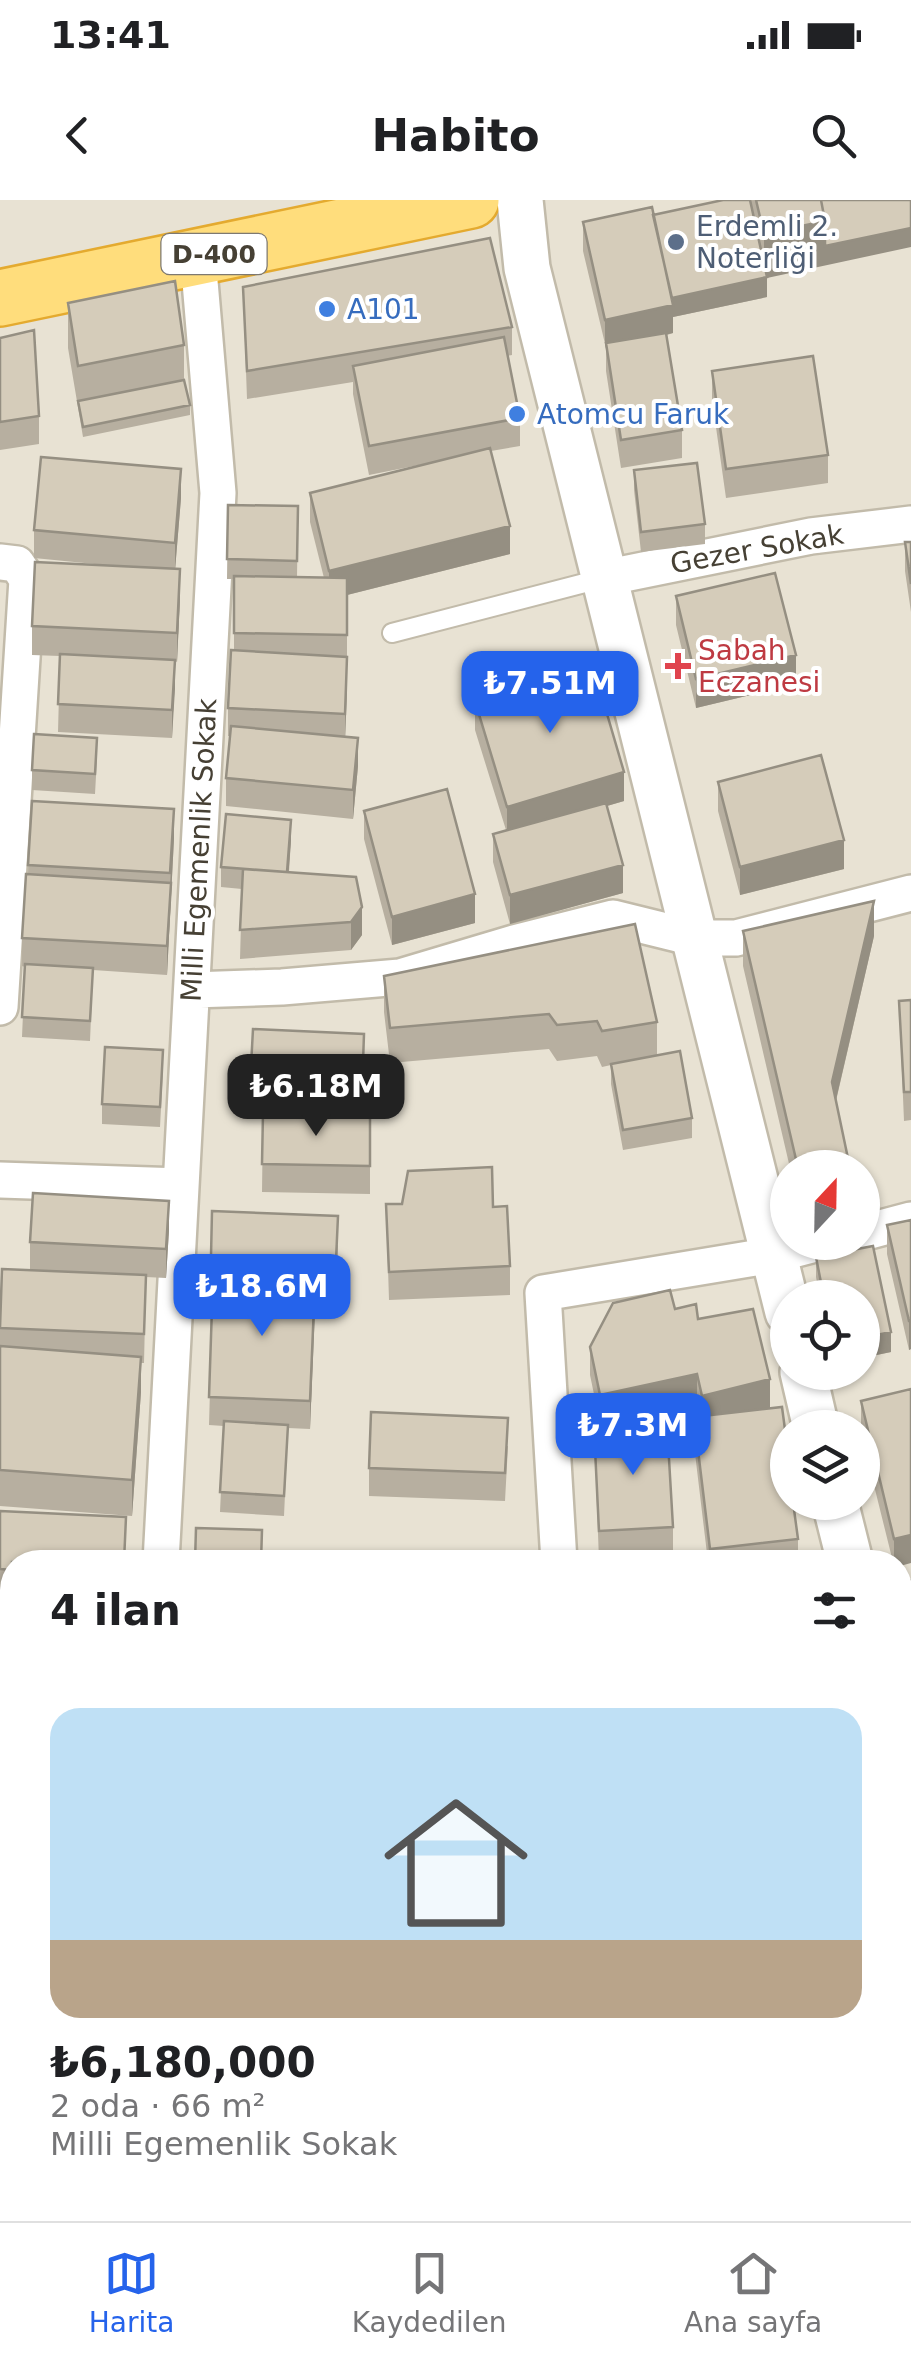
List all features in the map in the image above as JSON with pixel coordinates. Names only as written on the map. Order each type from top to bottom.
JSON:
[{"type":"highway","name":"D-400","points":[[0,298],[198,258],[430,204]]},
{"type":"street","points":[[520,200],[527,268],[770,1243]]},
{"type":"street","name":"Milli Egemenlik Sokak","points":[[162,1550],[218,492],[198,258]]},
{"type":"street","name":"Gezer Sokak","points":[[604,578],[811,536],[911,524]]},
{"type":"street","points":[[0,562],[16,564],[27,579],[0,1006]]},
{"type":"street","points":[[192,990],[400,978],[514,942],[613,918],[694,938],[736,938],[911,894]]},
{"type":"street","points":[[0,1180],[181,1186]]},
{"type":"street","points":[[880,1228],[911,1220]]},
{"type":"street","points":[[558,1550],[543,1293],[770,1255]]},
{"type":"street","points":[[840,1520],[847,1550]]},
{"type":"lane","points":[[392,632],[604,578]]},
{"type":"shaded area","points":[[0,200],[911,200],[911,1550],[0,1550]]},
{"type":"building","points":[[723,200],[750,200],[767,277],[672,298],[653,215]]},
{"type":"building","points":[[756,200],[821,200],[825,221],[764,234]]},
{"type":"building","points":[[821,200],[911,200],[911,228],[825,246]]},
{"type":"building","points":[[652,207],[673,305],[605,320],[583,222]]},
{"type":"building","points":[[490,238],[512,327],[247,371],[243,287]]},
{"type":"building","points":[[175,281],[184,345],[78,366],[68,303]]},
{"type":"building","points":[[34,330],[39,416],[0,422],[0,338]]},
{"type":"building","points":[[666,333],[682,430],[621,440],[606,343]]},
{"type":"building","points":[[504,337],[520,418],[369,446],[353,366]]},
{"type":"building","points":[[813,356],[828,455],[726,469],[712,371]]},
{"type":"building","points":[[184,380],[190,405],[83,427],[78,401]]},
{"type":"building","points":[[490,448],[510,526],[329,571],[310,493]]},
{"type":"building","points":[[41,457],[181,469],[175,543],[34,530]]},
{"type":"building","points":[[697,463],[705,524],[641,532],[634,470]]},
{"type":"building","points":[[228,505],[298,506],[297,561],[227,559]]},
{"type":"building","points":[[905,542],[911,542],[911,584]]},
{"type":"building","points":[[35,562],[180,569],[177,633],[32,626]]},
{"type":"building","points":[[775,573],[796,655],[696,679],[676,596]]},
{"type":"building","points":[[234,576],[347,578],[347,635],[234,633]]},
{"type":"building","points":[[231,650],[347,657],[345,714],[228,708]]},
{"type":"building","points":[[60,654],[175,660],[172,710],[58,704]]},
{"type":"building","points":[[593,666],[624,772],[507,807],[475,701]]},
{"type":"building","points":[[231,726],[358,738],[353,790],[226,778]]},
{"type":"building","points":[[34,734],[97,738],[95,774],[32,770]]},
{"type":"building","points":[[821,755],[844,840],[740,867],[718,782]]},
{"type":"building","points":[[447,789],[475,894],[392,917],[364,811]]},
{"type":"building","points":[[32,801],[174,809],[170,873],[28,865]]},
{"type":"building","points":[[606,803],[623,865],[510,895],[493,834]]},
{"type":"building","points":[[226,814],[291,820],[287,872],[221,867]]},
{"type":"building","points":[[243,869],[356,877],[362,907],[351,922],[240,930]]},
{"type":"building","points":[[26,874],[171,883],[167,946],[22,938]]},
{"type":"building","points":[[874,901],[832,1082],[846,1150],[794,1150],[743,931]]},
{"type":"building","points":[[635,924],[657,1022],[602,1031],[597,1021],[557,1025],[549,1014],[390,1028],[384,976]]},
{"type":"building","points":[[25,964],[93,968],[90,1021],[22,1017]]},
{"type":"building","points":[[911,1000],[911,1092],[904,1092],[899,1001]]},
{"type":"building","points":[[253,1029],[364,1034],[362,1091],[250,1085]]},
{"type":"building","points":[[105,1047],[163,1050],[160,1107],[102,1104]]},
{"type":"building","points":[[680,1051],[692,1118],[623,1130],[611,1064]]},
{"type":"building","points":[[263,1113],[370,1114],[370,1166],[262,1164]]},
{"type":"building","points":[[492,1167],[493,1207],[507,1206],[510,1266],[389,1272],[386,1204],[402,1204],[408,1171]]},
{"type":"building","points":[[33,1193],[169,1201],[166,1249],[30,1242]]},
{"type":"building","points":[[212,1211],[338,1216],[336,1260],[211,1256]]},
{"type":"building","points":[[911,1220],[911,1321],[909,1321],[887,1225]]},
{"type":"building","points":[[817,1260],[876,1260],[891,1332],[880,1334],[880,1280],[820,1280]]},
{"type":"building","points":[[2,1269],[146,1275],[144,1334],[0,1328]]},
{"type":"building","points":[[213,1277],[315,1281],[310,1401],[209,1397]]},
{"type":"building","points":[[670,1290],[675,1309],[696,1304],[698,1319],[753,1309],[770,1379],[702,1396],[697,1374],[600,1395],[590,1347],[613,1303]]},
{"type":"building","points":[[0,1346],[141,1357],[132,1480],[0,1470]]},
{"type":"building","points":[[911,1389],[911,1535],[894,1539],[880,1480],[880,1410],[863,1410],[861,1401]]},
{"type":"building","points":[[782,1407],[782,1410],[770,1410],[770,1520],[795,1520],[798,1539],[710,1549],[694,1417]]},
{"type":"building","points":[[371,1412],[508,1418],[505,1473],[369,1468]]},
{"type":"building","points":[[224,1421],[288,1425],[284,1496],[220,1492]]},
{"type":"building","points":[[667,1425],[673,1527],[599,1531],[594,1428]]},
{"type":"building","points":[[0,1511],[126,1517],[125,1550],[0,1550]]},
{"type":"building","points":[[196,1528],[262,1530],[261,1550],[195,1550]]},
{"type":"place","name":"Erdemli 2. Noterliği","points":[[676,242]]},
{"type":"place","name":"A101","points":[[327,309]]},
{"type":"place","name":"Atomcu Faruk","points":[[517,414]]},
{"type":"place","name":"Sabah Eczanesi","points":[[678,666]]}]
